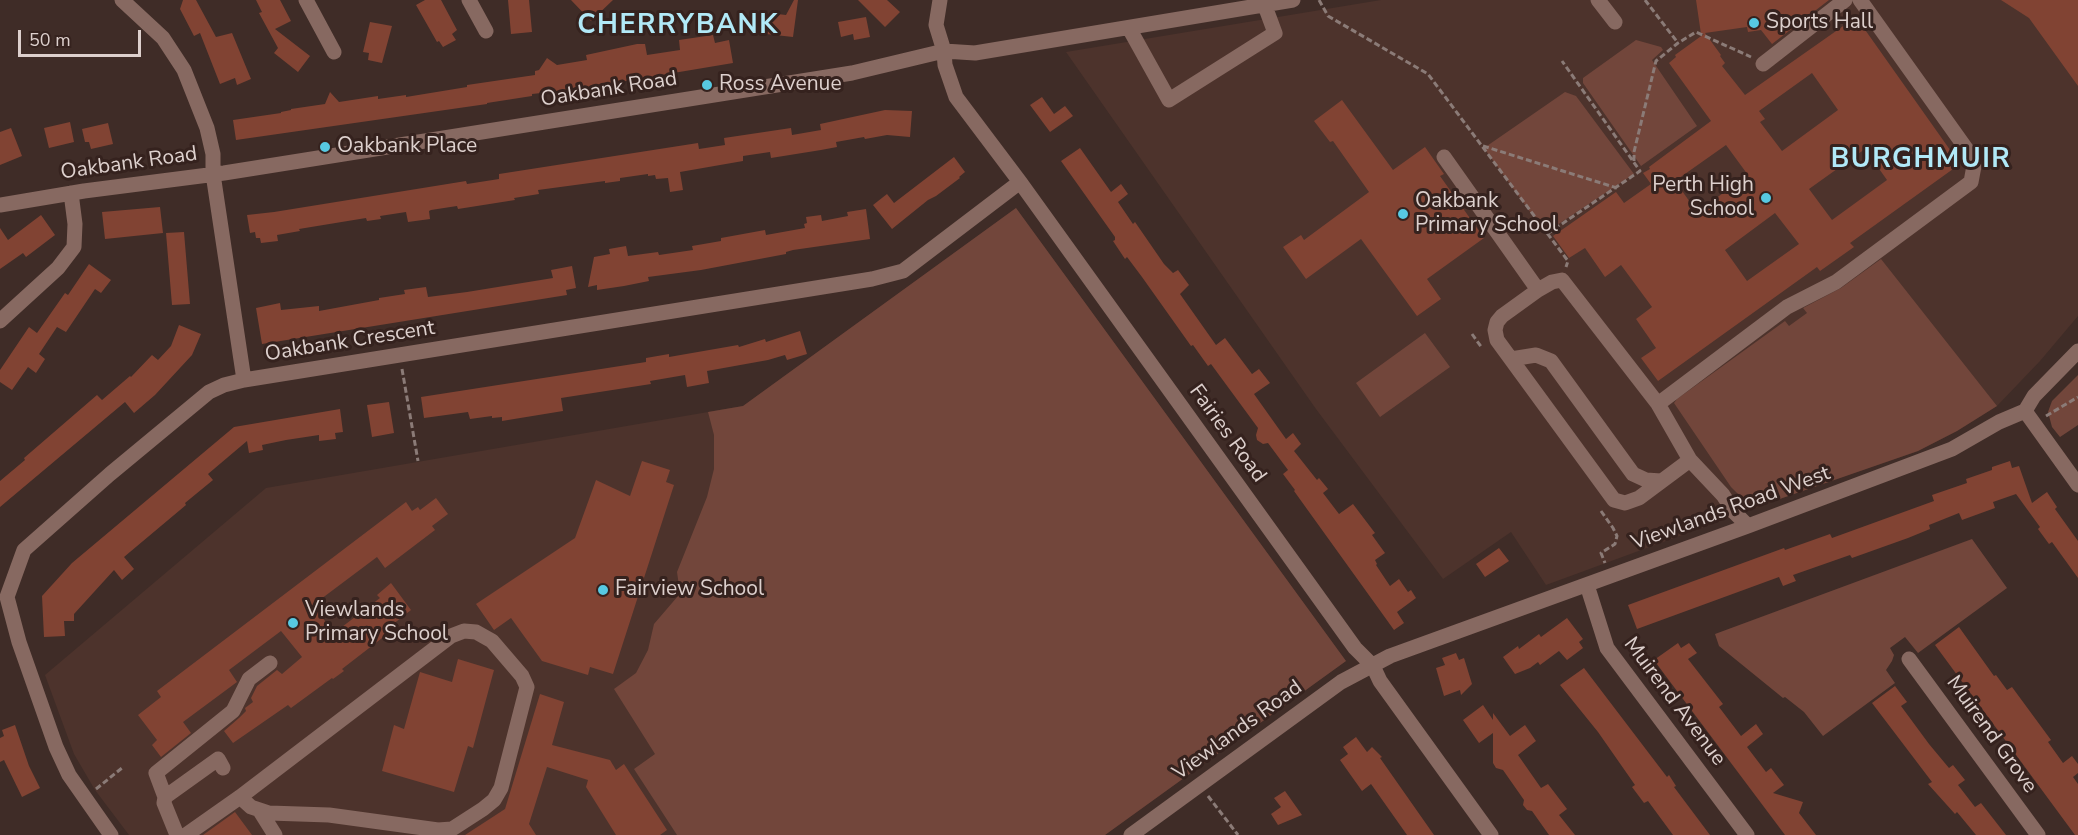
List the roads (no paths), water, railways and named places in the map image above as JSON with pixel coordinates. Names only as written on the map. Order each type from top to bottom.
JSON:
[{"type":"street","points":[[306,0],[334,52]]},
{"type":"street","points":[[469,0],[486,31]]},
{"type":"street","points":[[940,0],[936,24],[944,51]]},
{"type":"street","name":"Oakbank Road","points":[[0,205],[213,174],[852,73],[944,51],[975,52],[1293,0]]},
{"type":"street","points":[[1598,0],[1616,22]]},
{"type":"street","points":[[1763,64],[1845,0]]},
{"type":"street","points":[[1658,404],[1787,308],[1836,282],[1971,182],[1974,166],[1970,154],[1860,0]]},
{"type":"street","points":[[128,2],[164,38],[184,70],[207,128],[213,154],[213,174],[244,380]]},
{"type":"street","points":[[1129,28],[1169,100],[1275,33],[1265,6]]},
{"type":"street","name":"Fairies Road","points":[[944,51],[945,65],[956,97],[1020,182],[1354,648],[1372,666],[1380,681],[1491,835]]},
{"type":"street","points":[[1444,157],[1538,290]]},
{"type":"street","name":"Oakbank Crescent","points":[[111,835],[69,775],[56,747],[19,642],[7,597],[24,550],[195,402],[224,385],[244,380],[872,279],[903,271],[1020,182]]},
{"type":"street","points":[[0,321],[49,277],[71,252],[76,239],[71,193]]},
{"type":"street","points":[[1690,460],[1632,501],[1625,503],[1614,500],[1510,359],[1495,334],[1497,322],[1538,290],[1552,282],[1562,280],[1658,404],[1690,460],[1748,526]]},
{"type":"street","points":[[2078,351],[2034,396],[2025,411],[2078,485]]},
{"type":"street","points":[[1510,359],[1536,355],[1551,361],[1633,474],[1646,480],[1661,481]]},
{"type":"street","name":"Viewlands Road West","points":[[1372,666],[1390,656],[1436,638],[1609,577],[1952,449],[1999,422],[2025,411]]},
{"type":"street","name":"Muirend Avenue","points":[[1587,585],[1607,648],[1747,835]]},
{"type":"street","points":[[186,835],[240,797],[452,636],[464,631],[476,632],[492,640],[522,676],[527,687],[501,788],[494,800],[452,829],[438,830],[329,815],[269,813],[251,807],[240,797]]},
{"type":"street","name":"Muirend Grove","points":[[1909,659],[2038,835]]},
{"type":"street","points":[[177,835],[164,803],[165,797],[156,773],[232,711],[249,679],[270,663]]},
{"type":"street","name":"Viewlands Road","points":[[1131,835],[1341,682],[1372,666]]},
{"type":"street","points":[[165,797],[218,761]]},
{"type":"street","points":[[260,811],[275,835]]},
{"type":"place","name":"Sports Hall","points":[[1754,23]]},
{"type":"place","name":"Ross Avenue","points":[[707,85]]},
{"type":"place","name":"Oakbank Place","points":[[325,147]]},
{"type":"place","name":"Perth High School","points":[[1766,198]]},
{"type":"place","name":"Oakbank Primary School","points":[[1403,214]]},
{"type":"place","name":"Fairview School","points":[[603,590]]},
{"type":"place","name":"Viewlands Primary School","points":[[293,623]]},
{"type":"district","name":"CHERRYBANK","points":[[678,26]]},
{"type":"district","name":"BURGHMUIR","points":[[1921,160]]}]
